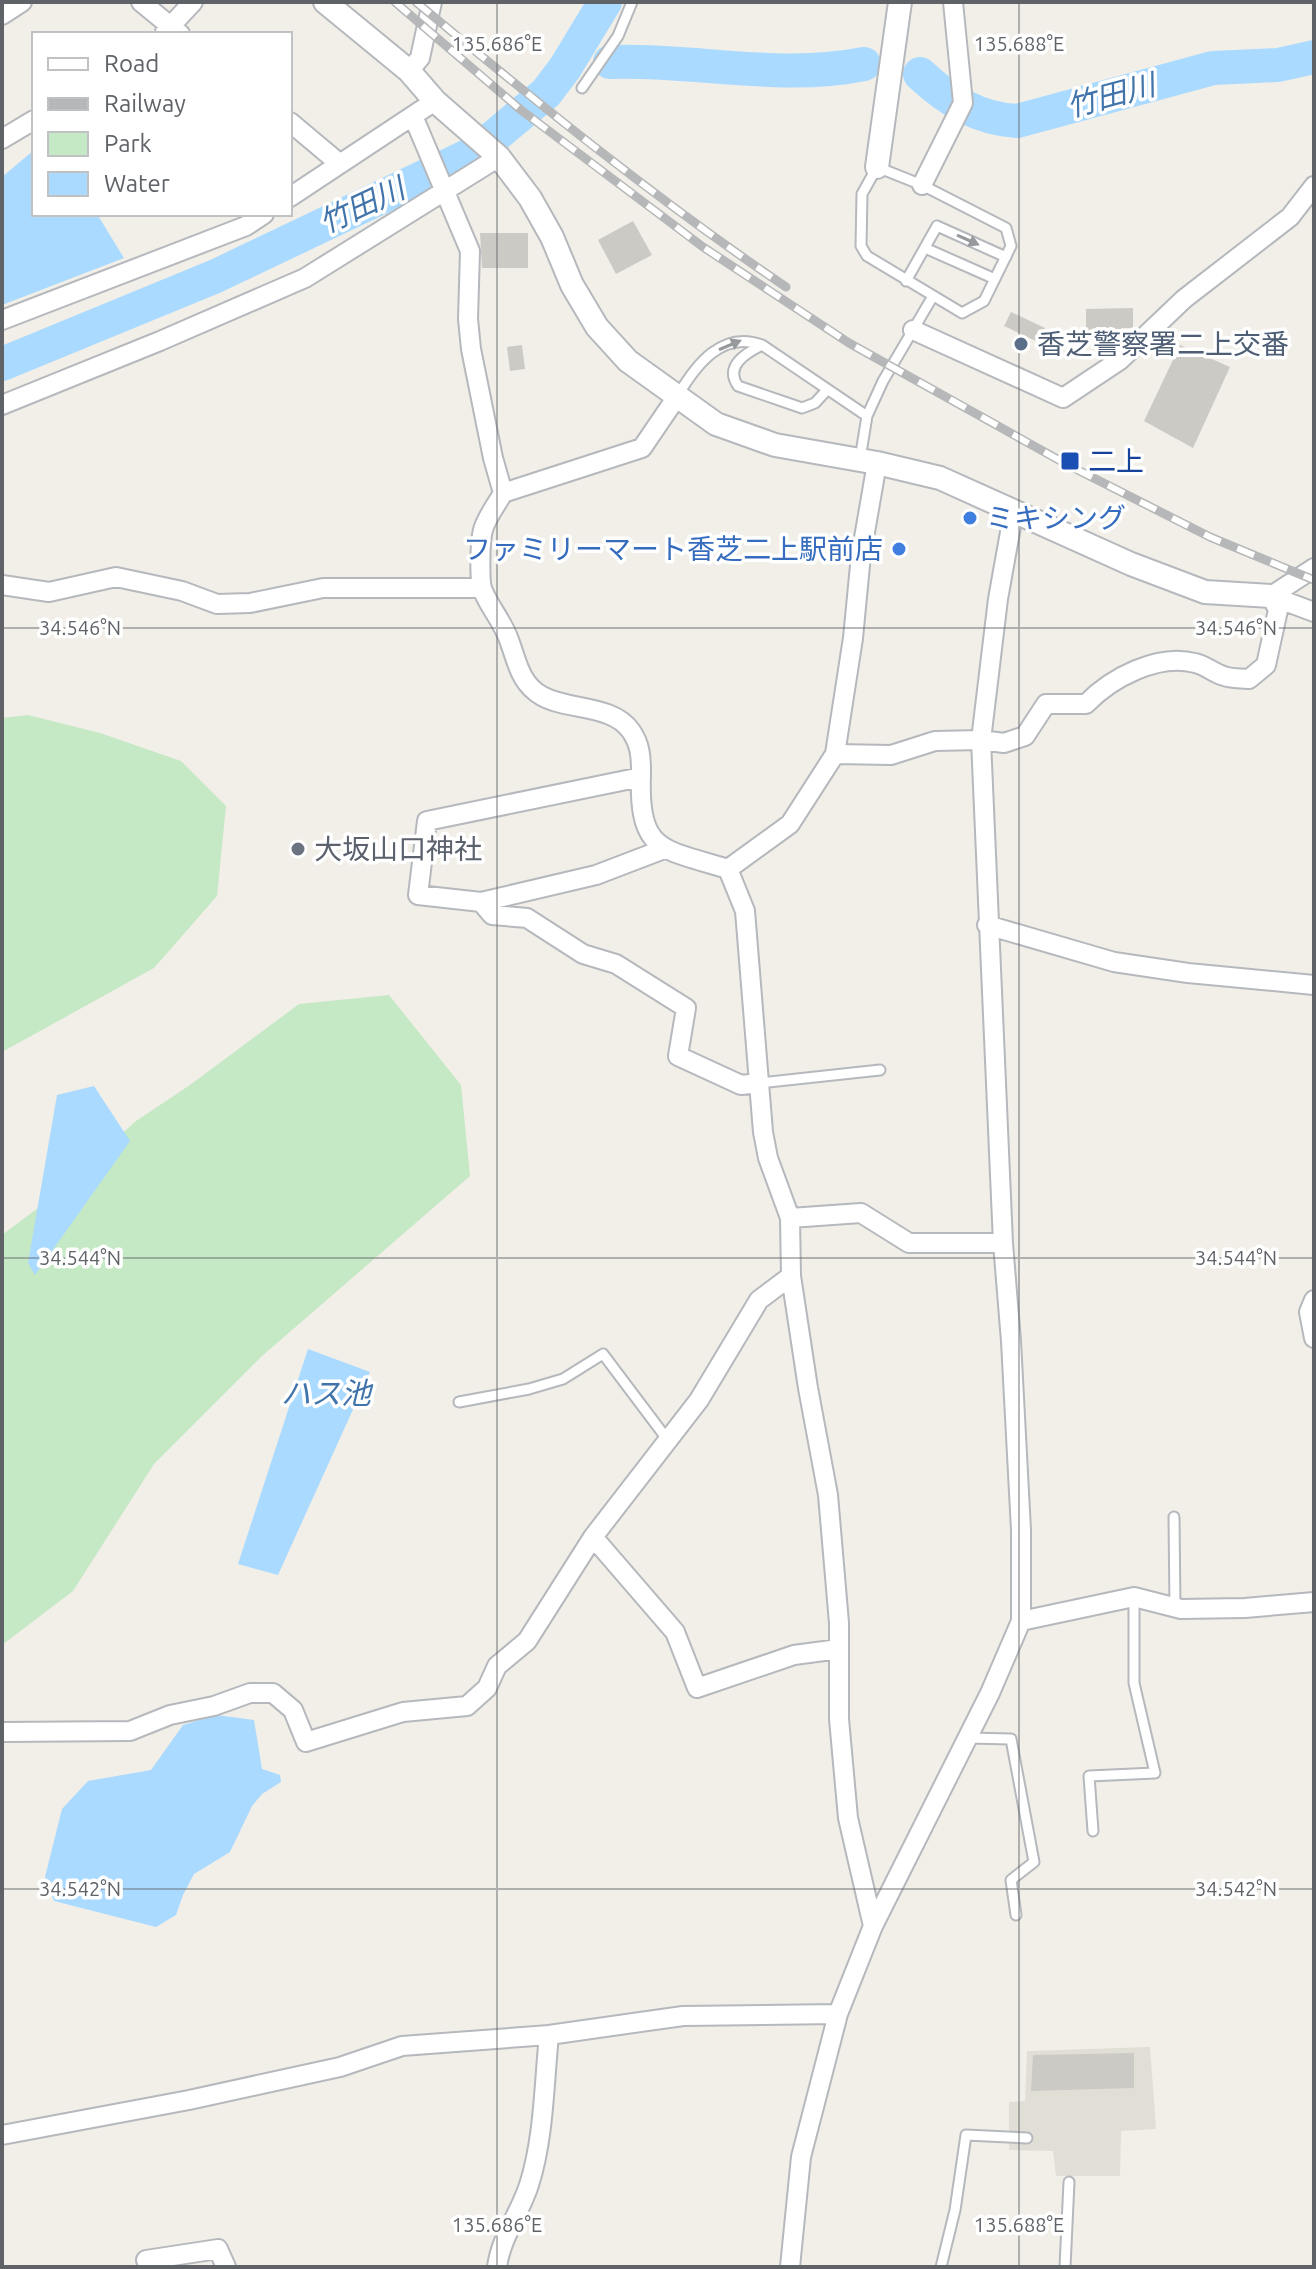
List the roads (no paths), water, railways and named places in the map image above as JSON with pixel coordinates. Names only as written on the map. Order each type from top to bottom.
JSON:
[{"type":"street","points":[[2,15],[22,2]]},
{"type":"street","points":[[141,2],[172,32],[193,2]]},
{"type":"street","points":[[325,2],[409,71],[435,101],[499,157],[530,198],[552,237],[572,285],[597,327],[628,361],[716,424],[775,445],[940,478],[1131,564],[1205,592],[1271,596],[1314,612]]},
{"type":"street","points":[[409,71],[420,58],[432,2]]},
{"type":"street","points":[[877,167],[900,2]]},
{"type":"street","points":[[922,185],[960,108],[953,2]]},
{"type":"street","points":[[292,196],[435,101]]},
{"type":"street","points":[[413,116],[470,251],[468,319],[471,349],[503,493]]},
{"type":"street","points":[[2,139],[32,121]]},
{"type":"street","points":[[293,129],[340,164]]},
{"type":"street","points":[[2,405],[305,278],[499,157]]},
{"type":"street","points":[[913,330],[1063,398],[1120,360],[1184,299],[1290,217],[1314,186]]},
{"type":"street","points":[[2,320],[246,226],[261,216]]},
{"type":"street","points":[[676,398],[642,448],[503,493],[483,530],[481,588],[508,636],[528,687],[542,697],[565,705],[611,715],[629,727],[641,755],[641,802],[648,835],[664,849],[728,869]]},
{"type":"street","points":[[728,869],[790,824],[835,754],[847,683],[868,462]]},
{"type":"street","points":[[790,2267],[801,2157],[838,2014],[873,1926],[967,1738],[1021,1621],[1021,1530],[1003,1243],[981,740],[998,599],[1014,510]]},
{"type":"street","points":[[1271,596],[1314,568]]},
{"type":"street","points":[[2,585],[49,592],[116,577],[182,591],[217,604],[250,603],[323,588],[481,588]]},
{"type":"street","points":[[835,754],[891,755],[935,741],[1004,743],[1025,736],[1046,704],[1086,704],[1100,690],[1122,678],[1173,658],[1197,663],[1224,676],[1249,679],[1266,665],[1278,610],[1271,596]]},
{"type":"street","points":[[641,777],[427,821],[418,895],[481,902],[596,875],[664,849]]},
{"type":"street","points":[[728,869],[745,911],[768,1158],[790,1218],[791,1276],[828,1495],[839,1649],[839,1719],[848,1818],[873,1926]]},
{"type":"street","points":[[481,902],[492,915],[527,918],[583,954],[616,964],[686,1008],[678,1056],[741,1085],[759,1083]]},
{"type":"street","points":[[987,925],[1114,962],[1188,973],[1314,985]]},
{"type":"street","points":[[790,1218],[861,1213],[909,1243],[1003,1243]]},
{"type":"street","points":[[2,1732],[130,1731],[170,1715],[214,1706],[250,1693],[273,1693],[293,1710],[306,1742],[403,1712],[467,1706],[487,1688],[497,1666],[527,1641],[593,1537],[699,1400],[759,1300],[791,1276]]},
{"type":"street","points":[[1314,1300],[1309,1312],[1314,1338]]},
{"type":"street","points":[[593,1537],[675,1632],[697,1688],[794,1655],[839,1649]]},
{"type":"street","points":[[1021,1621],[1134,1597],[1175,1607],[1245,1608],[1314,1602]]},
{"type":"street","points":[[2,2135],[189,2100],[340,2067],[402,2046],[549,2035],[683,2016],[838,2014]]},
{"type":"street","points":[[497,2267],[503,2244],[529,2187],[549,2035]]},
{"type":"street","points":[[146,2260],[218,2249],[226,2267]]},
{"type":"lane","points":[[582,88],[618,36],[632,2]]},
{"type":"lane","points":[[877,167],[922,185],[1006,228],[1011,246],[984,301],[962,313],[867,256],[861,246],[862,194],[877,167]]},
{"type":"lane","points":[[906,281],[937,226],[1006,257]]},
{"type":"lane","points":[[925,248],[995,279]]},
{"type":"lane","points":[[868,462],[867,416],[883,381],[933,296]]},
{"type":"lane","points":[[676,398],[696,365],[732,341],[747,339],[762,345],[867,416]]},
{"type":"lane","points":[[762,345],[743,355],[733,371],[738,386],[802,408],[815,403],[827,390]]},
{"type":"lane","points":[[759,1083],[880,1070]]},
{"type":"lane","points":[[459,1402],[529,1389],[563,1379],[603,1354],[667,1439]]},
{"type":"lane","points":[[1174,1517],[1175,1607]]},
{"type":"lane","points":[[1093,1831],[1089,1776],[1155,1773],[1134,1683],[1134,1597]]},
{"type":"lane","points":[[967,1738],[1011,1739],[1034,1862],[1011,1880],[1016,1915]]},
{"type":"lane","points":[[941,2267],[955,2210],[966,2135],[1027,2138]]},
{"type":"lane","points":[[1065,2267],[1069,2182]]},
{"type":"water","points":[[32,152],[32,216],[98,216],[124,258],[2,305],[2,177]]},
{"type":"water","points":[[94,1086],[130,1141],[35,1275],[28,1263],[57,1095]]},
{"type":"water","name":"ハス池","points":[[308,1349],[370,1372],[278,1575],[238,1564]]},
{"type":"water","points":[[216,1715],[254,1720],[262,1769],[280,1775],[281,1782],[262,1794],[252,1806],[230,1852],[194,1874],[176,1915],[156,1927],[54,1901],[45,1877],[62,1809],[88,1781],[151,1770],[183,1725]]},
{"type":"waterway","name":"竹田川","points":[[2,364],[216,276],[476,152],[546,93],[605,2]]},
{"type":"waterway","name":"竹田川","points":[[920,74],[964,106],[989,116],[1017,121],[1213,68],[1278,65],[1314,57]]},
{"type":"waterway","name":"竹田川","points":[[610,62],[769,70],[833,69],[864,64]]},
{"type":"railway","points":[[395,2],[521,110],[703,247],[849,343],[1068,465],[1210,537],[1314,580]]},
{"type":"railway","points":[[416,2],[597,149],[786,287]]},
{"type":"place","name":"香芝警察署二上交番","points":[[1021,344]]},
{"type":"place","name":"二上","points":[[1070,461]]},
{"type":"place","name":"ミキシング","points":[[970,518]]},
{"type":"place","name":"ファミリーマート香芝二上駅前店","points":[[899,549]]},
{"type":"place","name":"大坂山口神社","points":[[298,849]]}]
